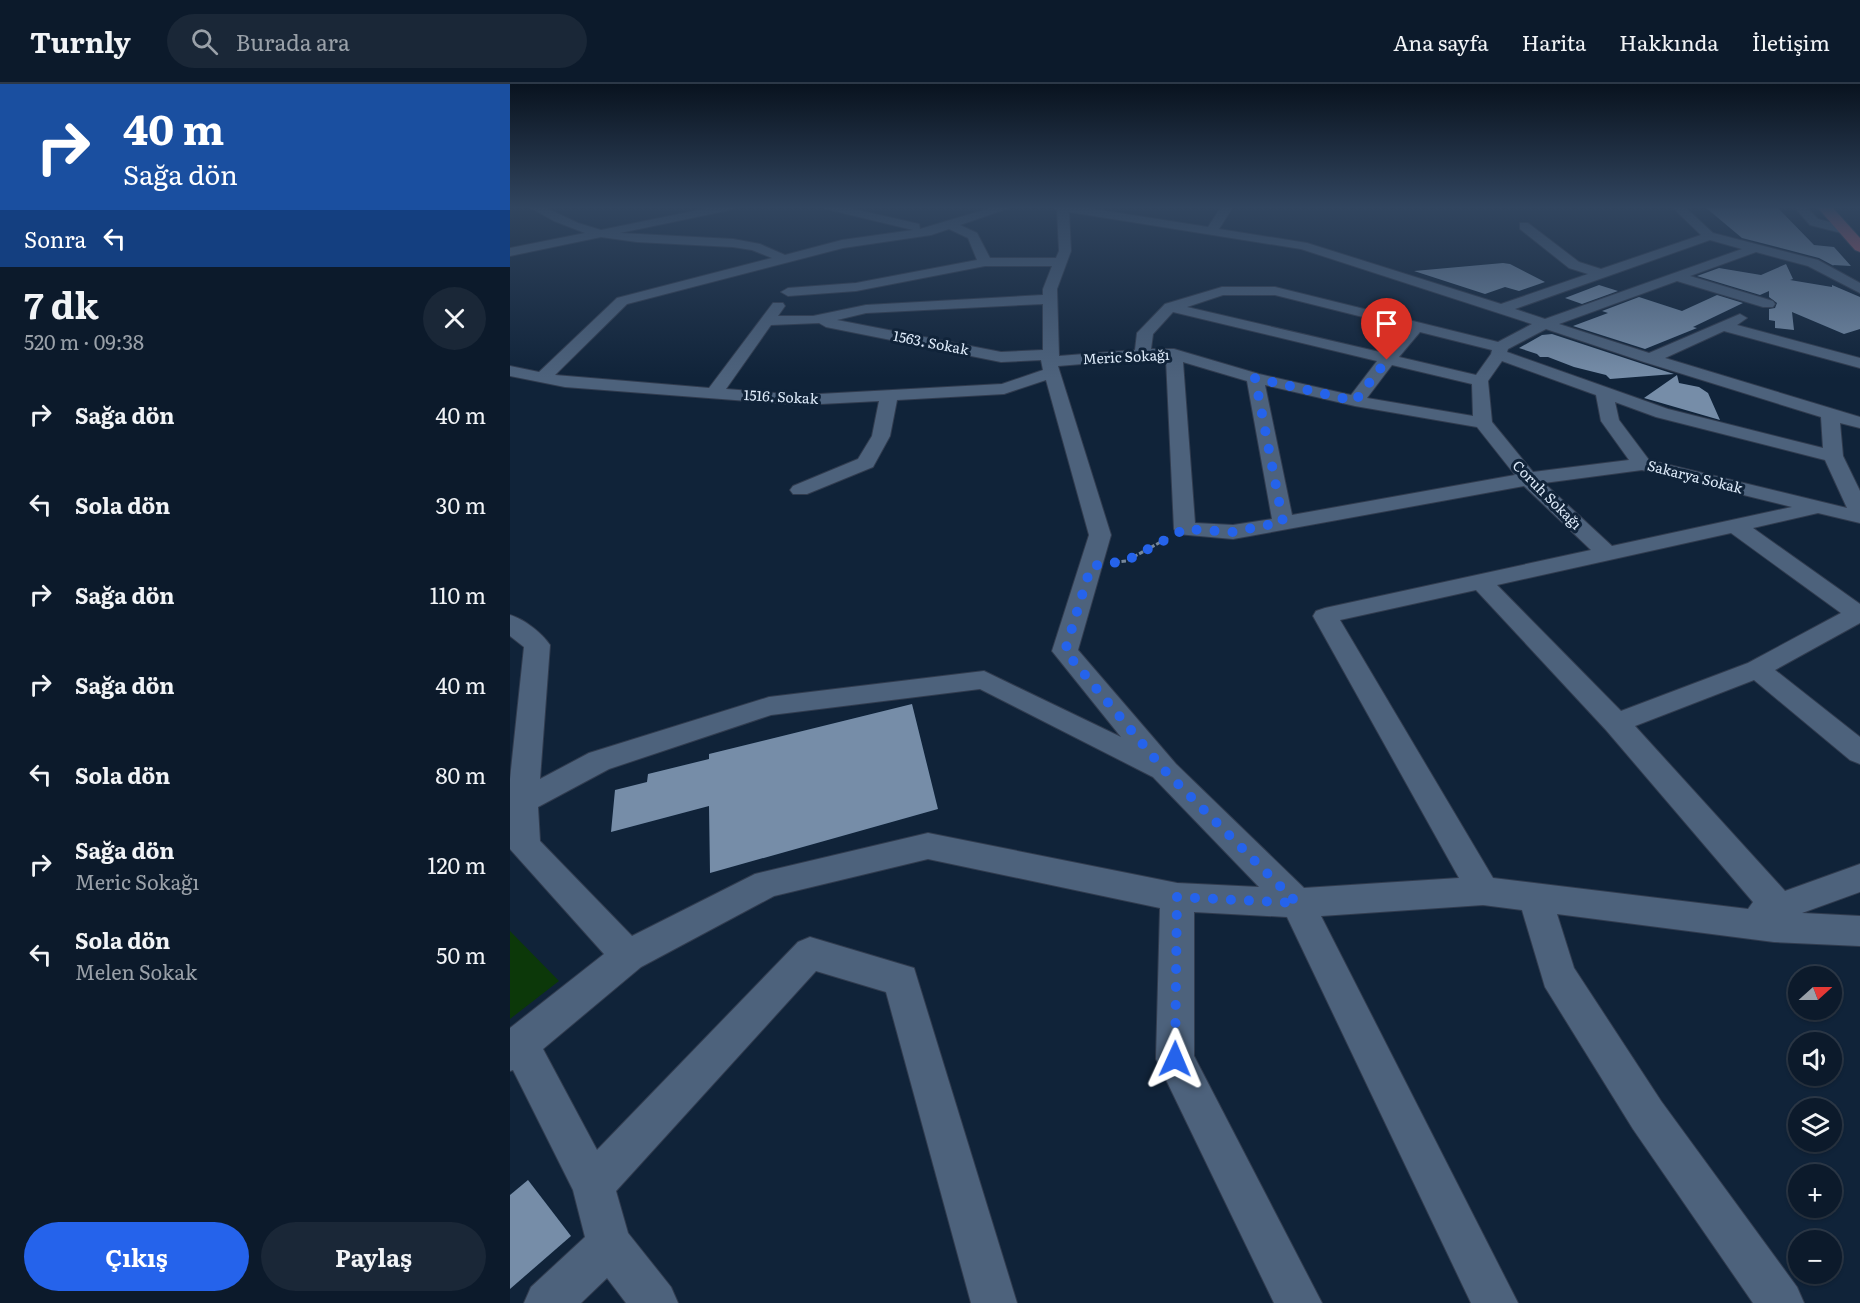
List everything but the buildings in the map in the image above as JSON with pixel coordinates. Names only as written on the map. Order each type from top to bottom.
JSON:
[{"type":"street","points":[[542,378],[622,301],[762,264]]},
{"type":"street","points":[[714,393],[796,283],[802,264]]},
{"type":"street","points":[[788,292],[856,287],[974,264]]},
{"type":"street","points":[[1060,264],[1050,289],[1050,363],[1100,535],[1065,651],[1166,772],[1297,903],[1495,1303]]},
{"type":"street","points":[[1359,264],[1650,359],[1860,423]]},
{"type":"street","points":[[1573,264],[1602,274]]},
{"type":"street","points":[[1502,309],[1630,264]]},
{"type":"street","points":[[1635,264],[1768,304],[1650,359]]},
{"type":"street","points":[[1483,423],[1480,381],[1499,351],[1544,324],[1713,264]]},
{"type":"street","points":[[1813,264],[1860,289]]},
{"type":"street","points":[[1143,354],[1145,333],[1170,307],[1222,291],[1275,291],[1418,325],[1499,351],[1662,413],[1833,456]]},
{"type":"street","points":[[767,321],[813,320],[866,309],[1050,299]]},
{"type":"street","points":[[1170,307],[1480,381]]},
{"type":"street","name":"1563. Sokak","points":[[813,320],[1001,357],[1050,363]]},
{"type":"street","points":[[1355,401],[1418,325]]},
{"type":"street","points":[[1724,326],[1860,363]]},
{"type":"street","name":"Meric Sokağı","points":[[1050,363],[1143,354],[1174,354],[1255,378],[1355,401],[1483,423]]},
{"type":"street","points":[[1174,354],[1185,529]]},
{"type":"street","name":"1516. Sokak","points":[[510,371],[565,382],[801,400],[1004,389],[1050,363]]},
{"type":"street","points":[[1255,378],[1283,522]]},
{"type":"street","points":[[1604,392],[1610,421],[1642,464]]},
{"type":"street","points":[[800,490],[876,464],[889,396]]},
{"type":"street","points":[[1830,414],[1833,456],[1860,512]]},
{"type":"street","name":"Coruh Sokağı","points":[[1483,423],[1528,479],[1608,554]]},
{"type":"street","name":"Sakarya Sokak","points":[[1185,529],[1233,532],[1528,479],[1642,464],[1860,517]]},
{"type":"street","points":[[1484,891],[1325,616],[1818,507]]},
{"type":"street","points":[[1616,723],[1757,669],[1859,615],[1736,526]]},
{"type":"street","points":[[1481,582],[1616,723],[1779,908]]},
{"type":"street","points":[[510,623],[537,645],[520,740],[517,804],[524,845],[628,956]]},
{"type":"street","points":[[1757,669],[1860,753]]},
{"type":"street","points":[[517,804],[599,761],[769,706],[984,680],[1166,772]]},
{"type":"street","points":[[655,1303],[609,1245],[593,1185],[515,1048],[628,956],[767,884],[928,846],[1177,897],[1297,903],[1484,891],[1774,927],[1860,931]]},
{"type":"street","points":[[1738,923],[1860,878]]},
{"type":"street","points":[[1177,897],[1175,1059],[1299,1303]]},
{"type":"street","points":[[1535,898],[1558,975],[1647,1115],[1781,1303]]},
{"type":"street","points":[[593,1185],[810,953],[901,980],[994,1303]]},
{"type":"street","points":[[547,1303],[609,1245]]},
{"type":"path","points":[[1091,566],[1126,561],[1185,529]]},
{"type":"green space","points":[[510,931],[559,981],[510,1019]]},
{"type":"route","points":[[1175,1059],[1177,897],[1297,903],[1166,772],[1065,651],[1091,566],[1126,561],[1185,529],[1233,532],[1283,522],[1255,378],[1355,401],[1387,360]]}]
